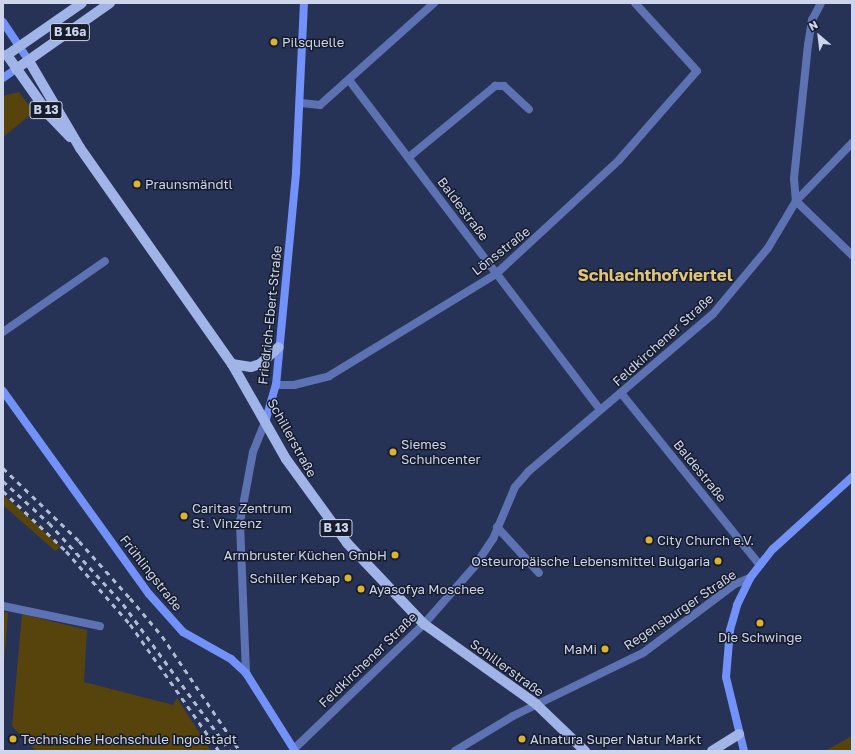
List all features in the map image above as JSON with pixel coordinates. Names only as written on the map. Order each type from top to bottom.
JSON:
[{"type":"main road","name":"B 16a","points":[[20,47],[82,3]]},
{"type":"main road","name":"B 16a","points":[[16,69],[110,3]]},
{"type":"main road","name":"B 13","points":[[4,54],[20,47]]},
{"type":"main road","name":"Schillerstraße","points":[[4,54],[50,116],[80,148]]},
{"type":"main road","name":"Schillerstraße","points":[[29,61],[80,148],[232,364],[266,419],[286,459],[313,499],[367,566],[424,624],[536,704],[582,750]]},
{"type":"main road","points":[[232,364],[255,365],[279,347]]},
{"type":"main road","points":[[712,751],[739,734]]},
{"type":"street","name":"Friedrich-Ebert-Straße","points":[[246,673],[240,522],[254,452],[276,385],[300,103],[304,3]]},
{"type":"street","points":[[300,103],[320,105],[350,80],[434,3]]},
{"type":"street","name":"Lönsstraße","points":[[276,385],[294,385],[329,376],[496,274],[619,160],[697,71],[635,3]]},
{"type":"street","points":[[821,3],[812,20],[808,45],[794,180],[796,201],[852,255]]},
{"type":"street","name":"Schillerstraße","points":[[3,22],[29,61]]},
{"type":"street","points":[[3,78],[16,69]]},
{"type":"street","name":"Baldestraße","points":[[350,80],[600,409]]},
{"type":"street","points":[[409,157],[495,86],[504,86],[529,109]]},
{"type":"street","name":"Feldkirchener Straße","points":[[294,750],[424,624],[485,553],[515,487],[529,471],[713,314],[768,248],[796,201],[852,143]]},
{"type":"street","points":[[3,332],[105,261]]},
{"type":"street","name":"Frühlingstraße","points":[[3,391],[164,612],[183,632],[231,659],[246,673],[294,750]]},
{"type":"street","name":"Baldestraße","points":[[621,393],[760,564]]},
{"type":"street","points":[[744,751],[726,677],[727,656],[737,606],[750,578],[760,564],[852,476]]},
{"type":"street","points":[[497,527],[539,573]]},
{"type":"street","name":"Regensburger Straße","points":[[455,751],[536,704],[642,653],[735,584],[750,578]]},
{"type":"street","points":[[3,606],[100,626]]},
{"type":"shaded area","points":[[19,92],[34,112],[3,137],[3,96]]},
{"type":"shaded area","points":[[3,495],[61,547],[55,551],[3,505]]},
{"type":"shaded area","points":[[3,611],[8,613],[3,676]]},
{"type":"shaded area","points":[[22,614],[87,630],[84,682],[173,705],[177,698],[211,751],[36,751],[12,726]]},
{"type":"shaded area","points":[[852,736],[852,751],[825,751]]},
{"type":"railway","points":[[3,468],[79,541],[162,636],[240,751]]},
{"type":"railway","points":[[3,481],[49,523],[123,604],[230,751]]},
{"type":"railway","points":[[3,491],[66,551],[130,624],[219,751]]},
{"type":"place","name":"Pilsquelle","points":[[274,42]]},
{"type":"place","name":"Praunsmändtl","points":[[137,184]]},
{"type":"place","name":"Siemes Schuhcenter","points":[[393,452]]},
{"type":"place","name":"Caritas Zentrum St. Vinzenz","points":[[184,516]]},
{"type":"place","name":"City Church e.V.","points":[[649,540]]},
{"type":"place","name":"Armbruster Küchen GmbH","points":[[395,555]]},
{"type":"place","name":"Osteuropäische Lebensmittel Bulgaria","points":[[718,561]]},
{"type":"place","name":"Schiller Kebap","points":[[348,578]]},
{"type":"place","name":"Ayasofya Moschee","points":[[361,589]]},
{"type":"place","name":"Die Schwinge","points":[[760,623]]},
{"type":"place","name":"MaMi","points":[[605,649]]},
{"type":"place","name":"Technische Hochschule Ingolstadt","points":[[13,739]]},
{"type":"place","name":"Alnatura Super Natur Markt","points":[[522,739]]},
{"type":"district","name":"Schlachthofviertel","points":[[655,275]]}]
